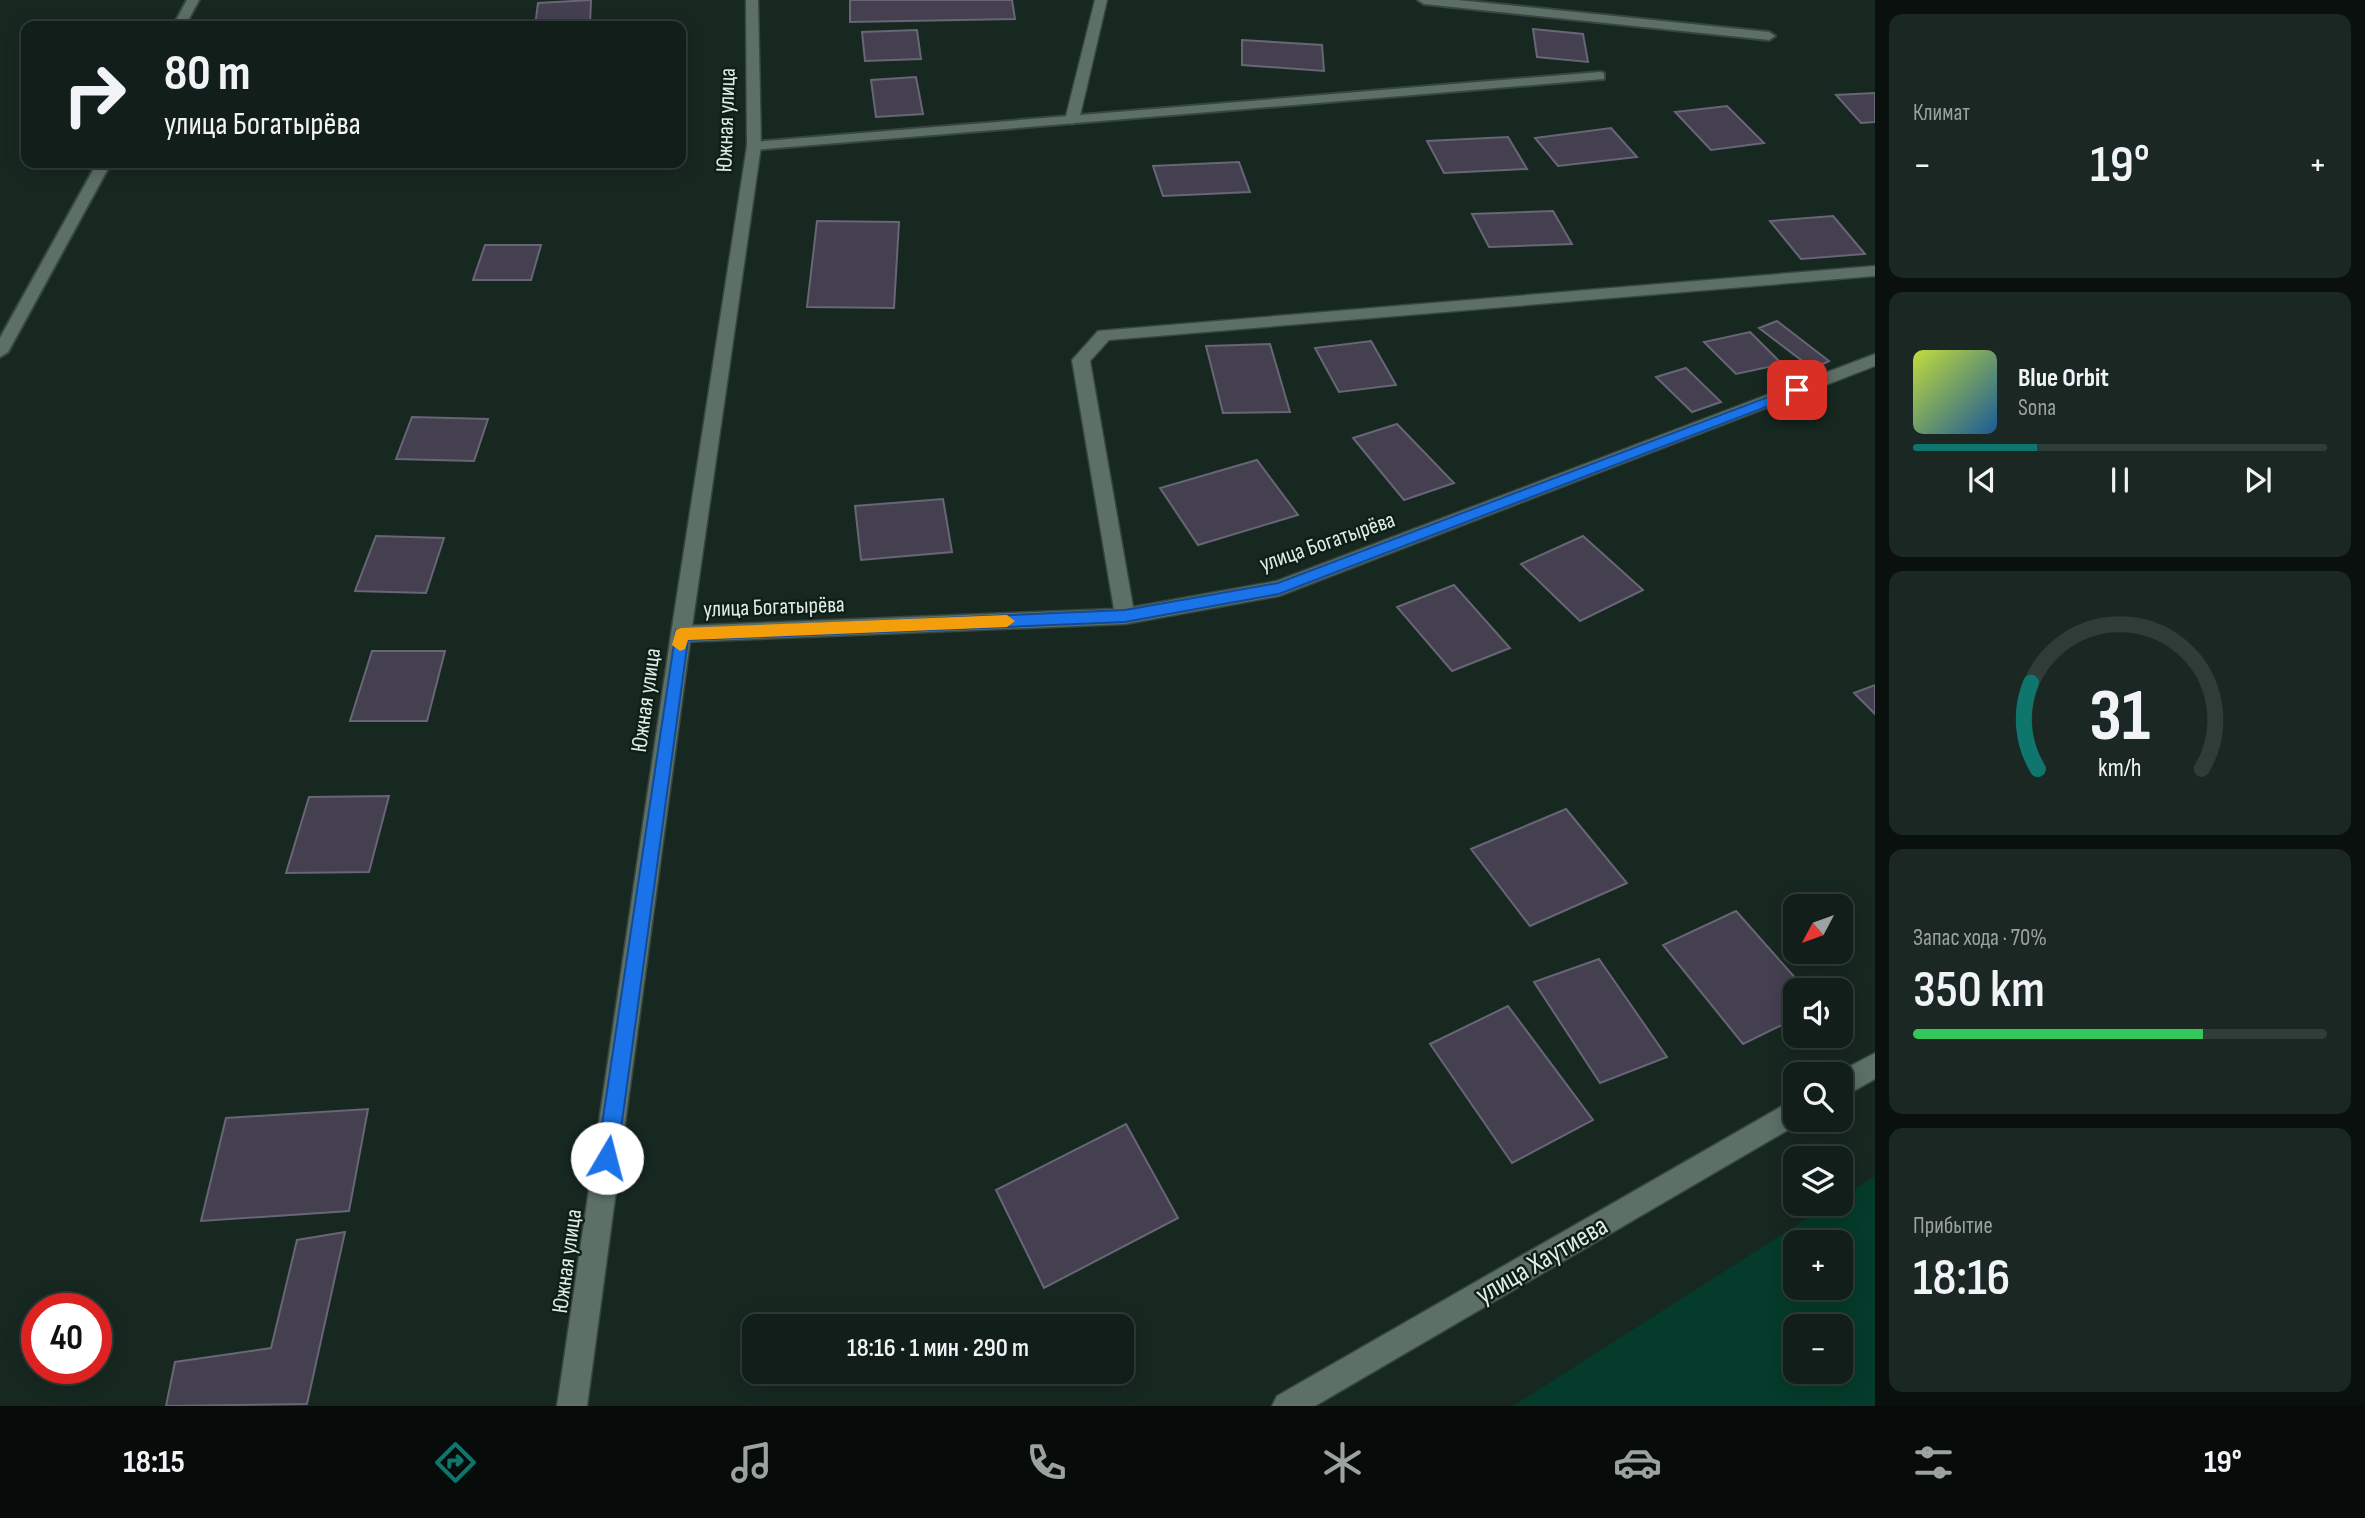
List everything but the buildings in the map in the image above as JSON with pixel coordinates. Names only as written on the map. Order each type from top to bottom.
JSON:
[{"type":"street","name":"Южная улица","points":[[572,1406],[681,634],[754,146],[752,0]]},
{"type":"street","points":[[1072,120],[1101,0]]},
{"type":"street","points":[[1125,616],[1081,360],[1104,335],[1875,271]]},
{"type":"street","name":"улица Богатырёва","points":[[681,634],[1125,616],[1279,588],[1875,360]]},
{"type":"street","points":[[1853,1078],[1875,1065]]},
{"type":"street","name":"улица Хаутиева","points":[[1287,1406],[1783,1119]]},
{"type":"lane","points":[[182,21],[193,0]]},
{"type":"lane","points":[[1424,0],[1769,36]]},
{"type":"lane","points":[[754,146],[1600,76]]},
{"type":"lane","points":[[0,352],[101,168]]},
{"type":"green space","points":[[1875,1176],[1875,1406],[1513,1406],[1783,1234],[1783,1300],[1853,1300],[1853,1230],[1789,1230],[1811,1216],[1853,1216],[1853,1190]]},
{"type":"slow traffic","points":[[680,645],[681,634],[1007,621]]},
{"type":"route","points":[[607,1158],[681,634],[1125,616],[1279,588],[1797,390]]}]
